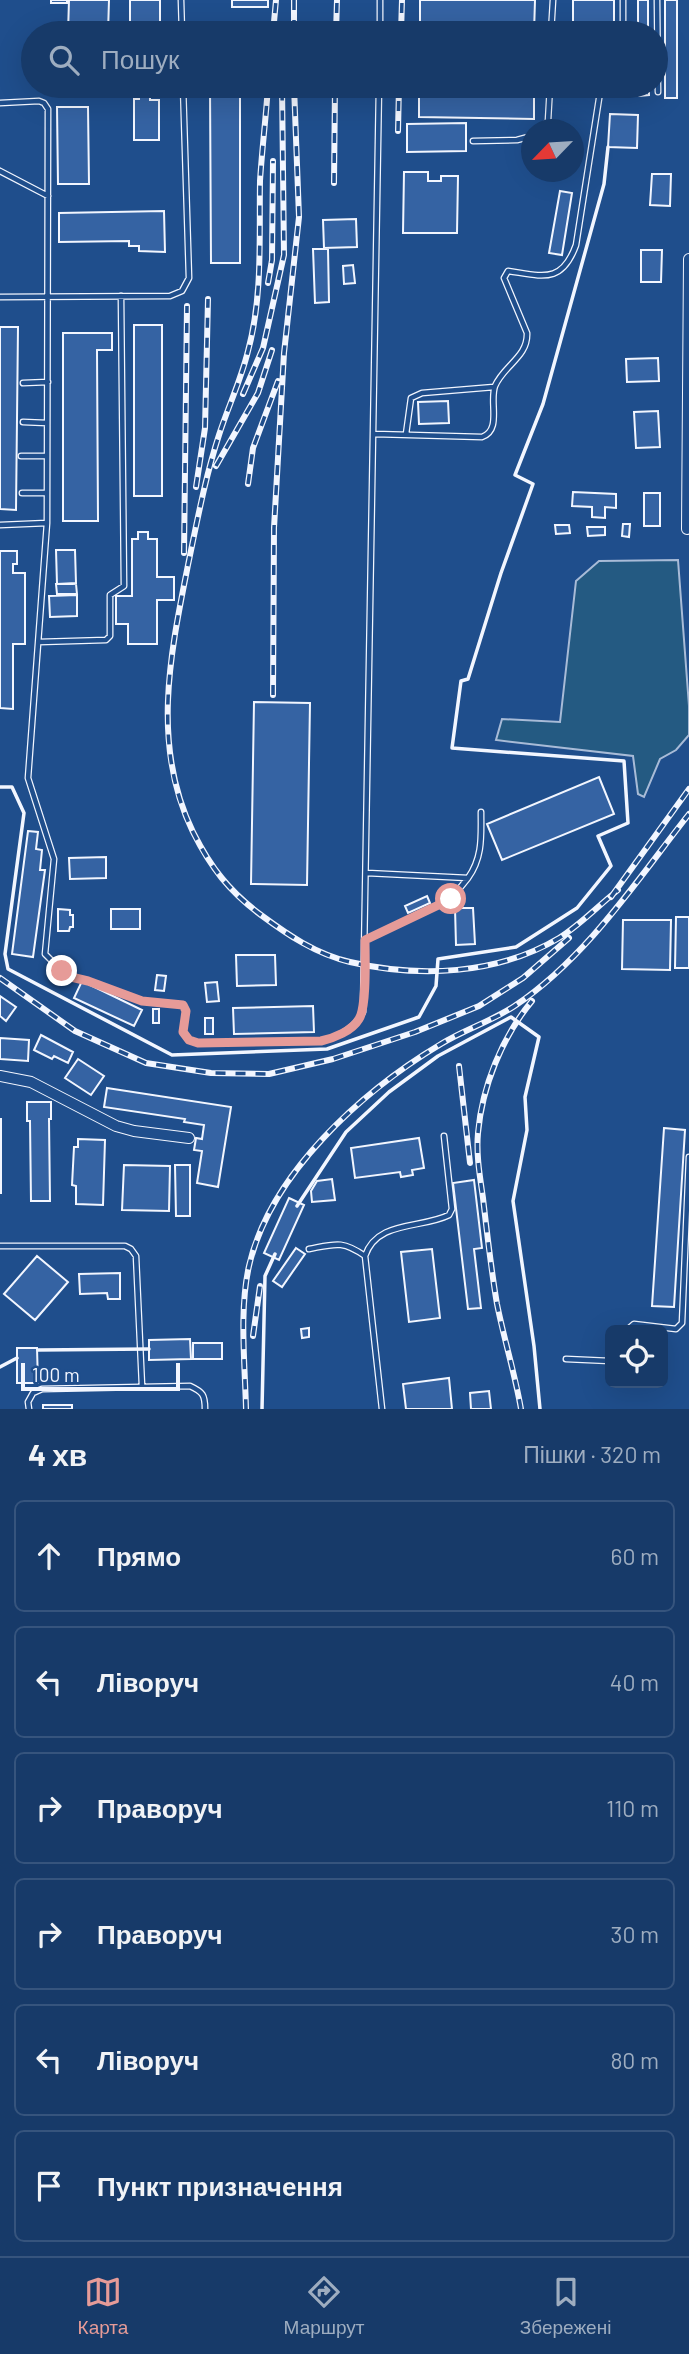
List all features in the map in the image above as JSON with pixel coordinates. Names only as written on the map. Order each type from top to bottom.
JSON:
[{"type":"street","points":[[687,529],[689,259]]},
{"type":"street","points":[[0,1076],[31,1082],[116,1126],[189,1138]]},
{"type":"lane","points":[[181,0],[182,21]]},
{"type":"lane","points":[[380,0],[380,21]]},
{"type":"lane","points":[[551,21],[552,0]]},
{"type":"lane","points":[[623,0],[623,21]]},
{"type":"lane","points":[[657,0],[657,21]]},
{"type":"lane","points":[[0,297],[170,296],[183,291],[189,278],[183,98]]},
{"type":"lane","points":[[0,103],[39,101],[48,109],[47,523],[28,778],[54,859],[45,954],[71,977],[142,1001],[183,1005],[186,1011],[183,1032],[189,1040],[198,1043],[321,1041],[352,1027],[363,1012],[379,98]]},
{"type":"lane","points":[[548,119],[549,98]]},
{"type":"lane","points":[[375,434],[488,435],[492,429],[495,387],[523,352],[527,342],[527,333],[504,278],[505,274],[508,271],[546,276],[558,273],[570,261],[576,245],[599,98]]},
{"type":"lane","points":[[472,141],[521,139]]},
{"type":"lane","points":[[0,171],[48,196]]},
{"type":"lane","points":[[39,642],[106,640],[110,636],[110,595],[124,586],[121,296]]},
{"type":"lane","points":[[23,383],[48,383]]},
{"type":"lane","points":[[406,434],[411,398],[422,393],[495,387]]},
{"type":"lane","points":[[23,422],[47,423]]},
{"type":"lane","points":[[21,456],[47,456]]},
{"type":"lane","points":[[22,493],[47,493]]},
{"type":"lane","points":[[0,525],[47,523]]},
{"type":"lane","points":[[365,940],[451,899],[458,893],[477,866],[481,849],[481,811]]},
{"type":"lane","points":[[367,873],[468,878]]},
{"type":"lane","points":[[382,1409],[365,1256],[368,1246],[394,1228],[449,1214],[452,1209],[444,1136]]},
{"type":"lane","points":[[668,1328],[677,1329],[682,1323],[686,1306],[689,1157]]},
{"type":"lane","points":[[309,1248],[349,1245],[365,1256]]},
{"type":"lane","points":[[0,1246],[125,1246],[131,1249],[136,1256],[142,1386]]},
{"type":"lane","points":[[566,1360],[605,1361]]},
{"type":"lane","points":[[29,1409],[33,1393],[42,1389],[142,1386],[190,1386],[205,1395],[205,1409]]},
{"type":"shaded area","points":[[678,560],[689,735],[676,750],[660,759],[644,797],[638,794],[633,756],[496,740],[502,719],[560,722],[576,581],[599,561]]},
{"type":"building","points":[[51,0],[67,0],[67,3],[51,3]]},
{"type":"building","points":[[69,0],[109,0],[108,21],[68,21]]},
{"type":"building","points":[[130,0],[160,0],[160,21],[130,21]]},
{"type":"building","points":[[232,0],[268,0],[268,7],[232,7]]},
{"type":"building","points":[[420,0],[535,0],[534,21],[420,21]]},
{"type":"building","points":[[573,0],[614,0],[614,21],[573,21]]},
{"type":"building","points":[[638,0],[648,0],[648,21],[638,21]]},
{"type":"building","points":[[665,0],[677,0],[677,98],[668,98],[668,21],[665,21]]},
{"type":"building","points":[[210,98],[240,98],[240,263],[211,263]]},
{"type":"building","points":[[419,98],[534,98],[534,119],[419,117]]},
{"type":"building","points":[[134,99],[159,100],[159,140],[134,140]]},
{"type":"building","points":[[57,107],[88,107],[89,184],[58,184]]},
{"type":"building","points":[[610,114],[638,115],[637,148],[608,147]]},
{"type":"building","points":[[466,123],[466,151],[407,152],[407,124]]},
{"type":"building","points":[[404,172],[428,172],[428,181],[441,181],[441,176],[458,176],[457,233],[403,233]]},
{"type":"building","points":[[652,174],[671,174],[670,206],[650,205]]},
{"type":"building","points":[[560,191],[572,193],[562,255],[549,253]]},
{"type":"building","points":[[164,211],[165,252],[139,251],[139,246],[129,246],[129,241],[59,242],[59,213]]},
{"type":"building","points":[[356,219],[357,247],[324,248],[323,220]]},
{"type":"building","points":[[313,249],[328,249],[329,302],[315,303]]},
{"type":"building","points":[[641,250],[662,250],[661,282],[641,282]]},
{"type":"building","points":[[353,265],[355,283],[344,284],[343,266]]},
{"type":"building","points":[[134,325],[162,325],[162,496],[134,496]]},
{"type":"building","points":[[0,327],[18,327],[16,510],[0,509]]},
{"type":"building","points":[[63,333],[112,333],[112,350],[97,350],[98,521],[63,521]]},
{"type":"building","points":[[658,358],[659,381],[627,382],[626,359]]},
{"type":"building","points":[[448,401],[449,423],[419,424],[418,402]]},
{"type":"building","points":[[658,411],[660,447],[636,448],[634,412]]},
{"type":"building","points":[[573,492],[616,494],[616,508],[605,507],[605,518],[592,517],[592,507],[572,506]]},
{"type":"building","points":[[644,493],[660,493],[660,526],[644,526]]},
{"type":"building","points":[[623,524],[630,524],[629,537],[622,536]]},
{"type":"building","points":[[555,525],[569,525],[570,533],[556,534]]},
{"type":"building","points":[[587,527],[605,527],[605,535],[588,536]]},
{"type":"building","points":[[138,532],[148,532],[148,539],[157,539],[157,577],[174,577],[174,600],[157,600],[157,644],[128,644],[128,624],[116,624],[116,596],[132,596],[132,539],[138,539]]},
{"type":"building","points":[[56,550],[75,550],[76,583],[57,584]]},
{"type":"building","points":[[0,551],[17,551],[17,564],[13,564],[13,573],[25,573],[25,644],[13,644],[13,709],[0,708]]},
{"type":"building","points":[[56,584],[76,584],[77,594],[57,594]]},
{"type":"building","points":[[77,595],[77,616],[50,617],[49,596]]},
{"type":"building","points":[[254,702],[310,703],[307,885],[251,884]]},
{"type":"building","points":[[599,777],[614,814],[502,860],[487,824]]},
{"type":"building","points":[[28,831],[38,832],[36,849],[42,850],[40,870],[45,870],[33,957],[12,954]]},
{"type":"building","points":[[106,857],[106,878],[70,879],[69,858]]},
{"type":"building","points":[[427,896],[430,903],[408,913],[405,906]]},
{"type":"building","points":[[455,908],[473,908],[475,944],[456,945]]},
{"type":"building","points":[[58,909],[70,910],[70,915],[73,915],[73,927],[70,927],[69,931],[58,931]]},
{"type":"building","points":[[111,909],[140,909],[140,929],[111,929]]},
{"type":"building","points":[[676,917],[689,917],[689,968],[675,968]]},
{"type":"building","points":[[623,920],[671,920],[670,970],[622,969]]},
{"type":"building","points":[[236,955],[275,955],[276,985],[237,986]]},
{"type":"building","points":[[157,975],[166,976],[164,991],[155,990]]},
{"type":"building","points":[[82,981],[142,1010],[134,1026],[74,998]]},
{"type":"building","points":[[217,982],[219,1001],[207,1002],[205,983]]},
{"type":"building","points":[[0,996],[16,1007],[6,1021],[0,1016]]},
{"type":"building","points":[[313,1006],[314,1032],[234,1034],[233,1008]]},
{"type":"building","points":[[153,1009],[159,1009],[159,1023],[153,1023]]},
{"type":"building","points":[[205,1018],[213,1018],[213,1034],[205,1034]]},
{"type":"building","points":[[41,1035],[73,1052],[68,1063],[34,1050]]},
{"type":"building","points":[[0,1038],[29,1040],[28,1061],[0,1059]]},
{"type":"building","points":[[78,1059],[104,1076],[91,1095],[65,1078]]},
{"type":"building","points":[[107,1088],[231,1107],[218,1187],[197,1183],[202,1151],[194,1150],[196,1138],[202,1139],[204,1125],[184,1122],[185,1119],[104,1107]]},
{"type":"building","points":[[27,1102],[51,1102],[50,1201],[31,1201],[30,1121],[27,1121]]},
{"type":"building","points":[[1,1119],[1,1193],[0,1193]]},
{"type":"building","points":[[664,1128],[685,1130],[674,1307],[652,1306]]},
{"type":"building","points":[[419,1138],[424,1168],[412,1170],[413,1175],[401,1177],[400,1172],[355,1178],[351,1148]]},
{"type":"building","points":[[78,1139],[105,1140],[103,1205],[76,1204],[76,1186],[72,1185],[74,1147],[78,1147]]},
{"type":"building","points":[[124,1165],[170,1166],[169,1211],[122,1210]]},
{"type":"building","points":[[175,1165],[190,1165],[190,1216],[176,1216]]},
{"type":"building","points":[[332,1179],[335,1200],[312,1202],[311,1191],[317,1181]]},
{"type":"building","points":[[474,1180],[482,1248],[474,1249],[481,1308],[468,1309],[453,1183]]},
{"type":"building","points":[[289,1198],[304,1205],[279,1260],[264,1253]]},
{"type":"building","points":[[296,1248],[305,1254],[282,1287],[273,1281]]},
{"type":"building","points":[[432,1249],[440,1318],[409,1322],[401,1252]]},
{"type":"building","points":[[37,1256],[68,1282],[35,1320],[4,1294]]},
{"type":"building","points":[[120,1273],[120,1299],[108,1299],[107,1293],[80,1294],[79,1274]]},
{"type":"building","points":[[309,1328],[309,1337],[302,1338],[301,1329]]},
{"type":"building","points":[[190,1339],[191,1359],[149,1360],[149,1340]]},
{"type":"building","points":[[193,1343],[222,1343],[222,1359],[193,1359]]},
{"type":"building","points":[[17,1348],[37,1348],[38,1383],[17,1383]]},
{"type":"building","points":[[449,1378],[452,1409],[406,1409],[403,1384]]},
{"type":"building","points":[[489,1391],[491,1409],[471,1409],[470,1393]]},
{"type":"building","points":[[43,1405],[72,1405],[72,1409],[43,1409]]},
{"type":"railway","points":[[274,21],[276,0]]},
{"type":"railway","points":[[294,0],[294,21]]},
{"type":"railway","points":[[336,21],[337,0]]},
{"type":"railway","points":[[401,21],[402,0]]},
{"type":"railway","points":[[267,98],[260,181],[258,288],[253,330],[205,484],[181,599],[171,666],[168,733],[172,767],[180,800],[193,832],[222,878],[261,915],[314,949],[338,959],[376,967],[457,970],[510,960],[559,938],[618,890]]},
{"type":"railway","points":[[243,394],[263,348],[284,255],[282,98]]},
{"type":"railway","points":[[273,695],[274,528],[284,353],[299,217],[294,98]]},
{"type":"railway","points":[[334,183],[335,98]]},
{"type":"railway","points":[[398,131],[399,98]]},
{"type":"railway","points":[[268,283],[272,260],[273,161]]},
{"type":"railway","points":[[196,487],[205,428],[208,299]]},
{"type":"railway","points":[[184,553],[187,306]]},
{"type":"railway","points":[[216,466],[258,393],[272,350]]},
{"type":"railway","points":[[248,484],[253,448],[278,381]]},
{"type":"railway","points":[[611,897],[689,789]]},
{"type":"railway","points":[[246,1409],[243,1319],[249,1266],[260,1232],[277,1199],[298,1168],[323,1138],[351,1111],[411,1063],[441,1044],[498,1016],[542,986],[610,916],[689,814]]},
{"type":"railway","points":[[0,978],[75,1031],[146,1063],[211,1073],[269,1074],[333,1059],[415,1032],[479,1006],[523,978],[569,938]]},
{"type":"railway","points":[[521,1409],[495,1291],[478,1141],[480,1116],[495,1063],[511,1030],[532,1001]]},
{"type":"railway","points":[[459,1066],[470,1163]]},
{"type":"railway","points":[[253,1336],[260,1286]]},
{"type":"wall","points":[[0,787],[12,787],[24,813],[5,954],[8,969],[172,1055],[327,1049],[419,1017],[436,986],[438,959],[516,947],[577,908],[611,866],[598,836],[628,823],[624,761],[452,748],[461,681],[468,679],[501,573],[533,484],[515,475],[543,404],[604,184],[608,147]]},
{"type":"wall","points":[[297,1206],[346,1132],[389,1092],[438,1056],[511,1017],[539,1037],[525,1097],[527,1130],[513,1201],[534,1346],[540,1409]]},
{"type":"wall","points":[[262,1409],[265,1276],[275,1254]]},
{"type":"wall","points":[[38,1350],[149,1349]]},
{"type":"wall","points":[[0,1367],[17,1358]]},
{"type":"route","points":[[62,971],[71,977],[142,1001],[183,1005],[186,1011],[183,1032],[189,1040],[198,1043],[328,1040],[352,1027],[363,1012],[365,940],[451,899]]}]
